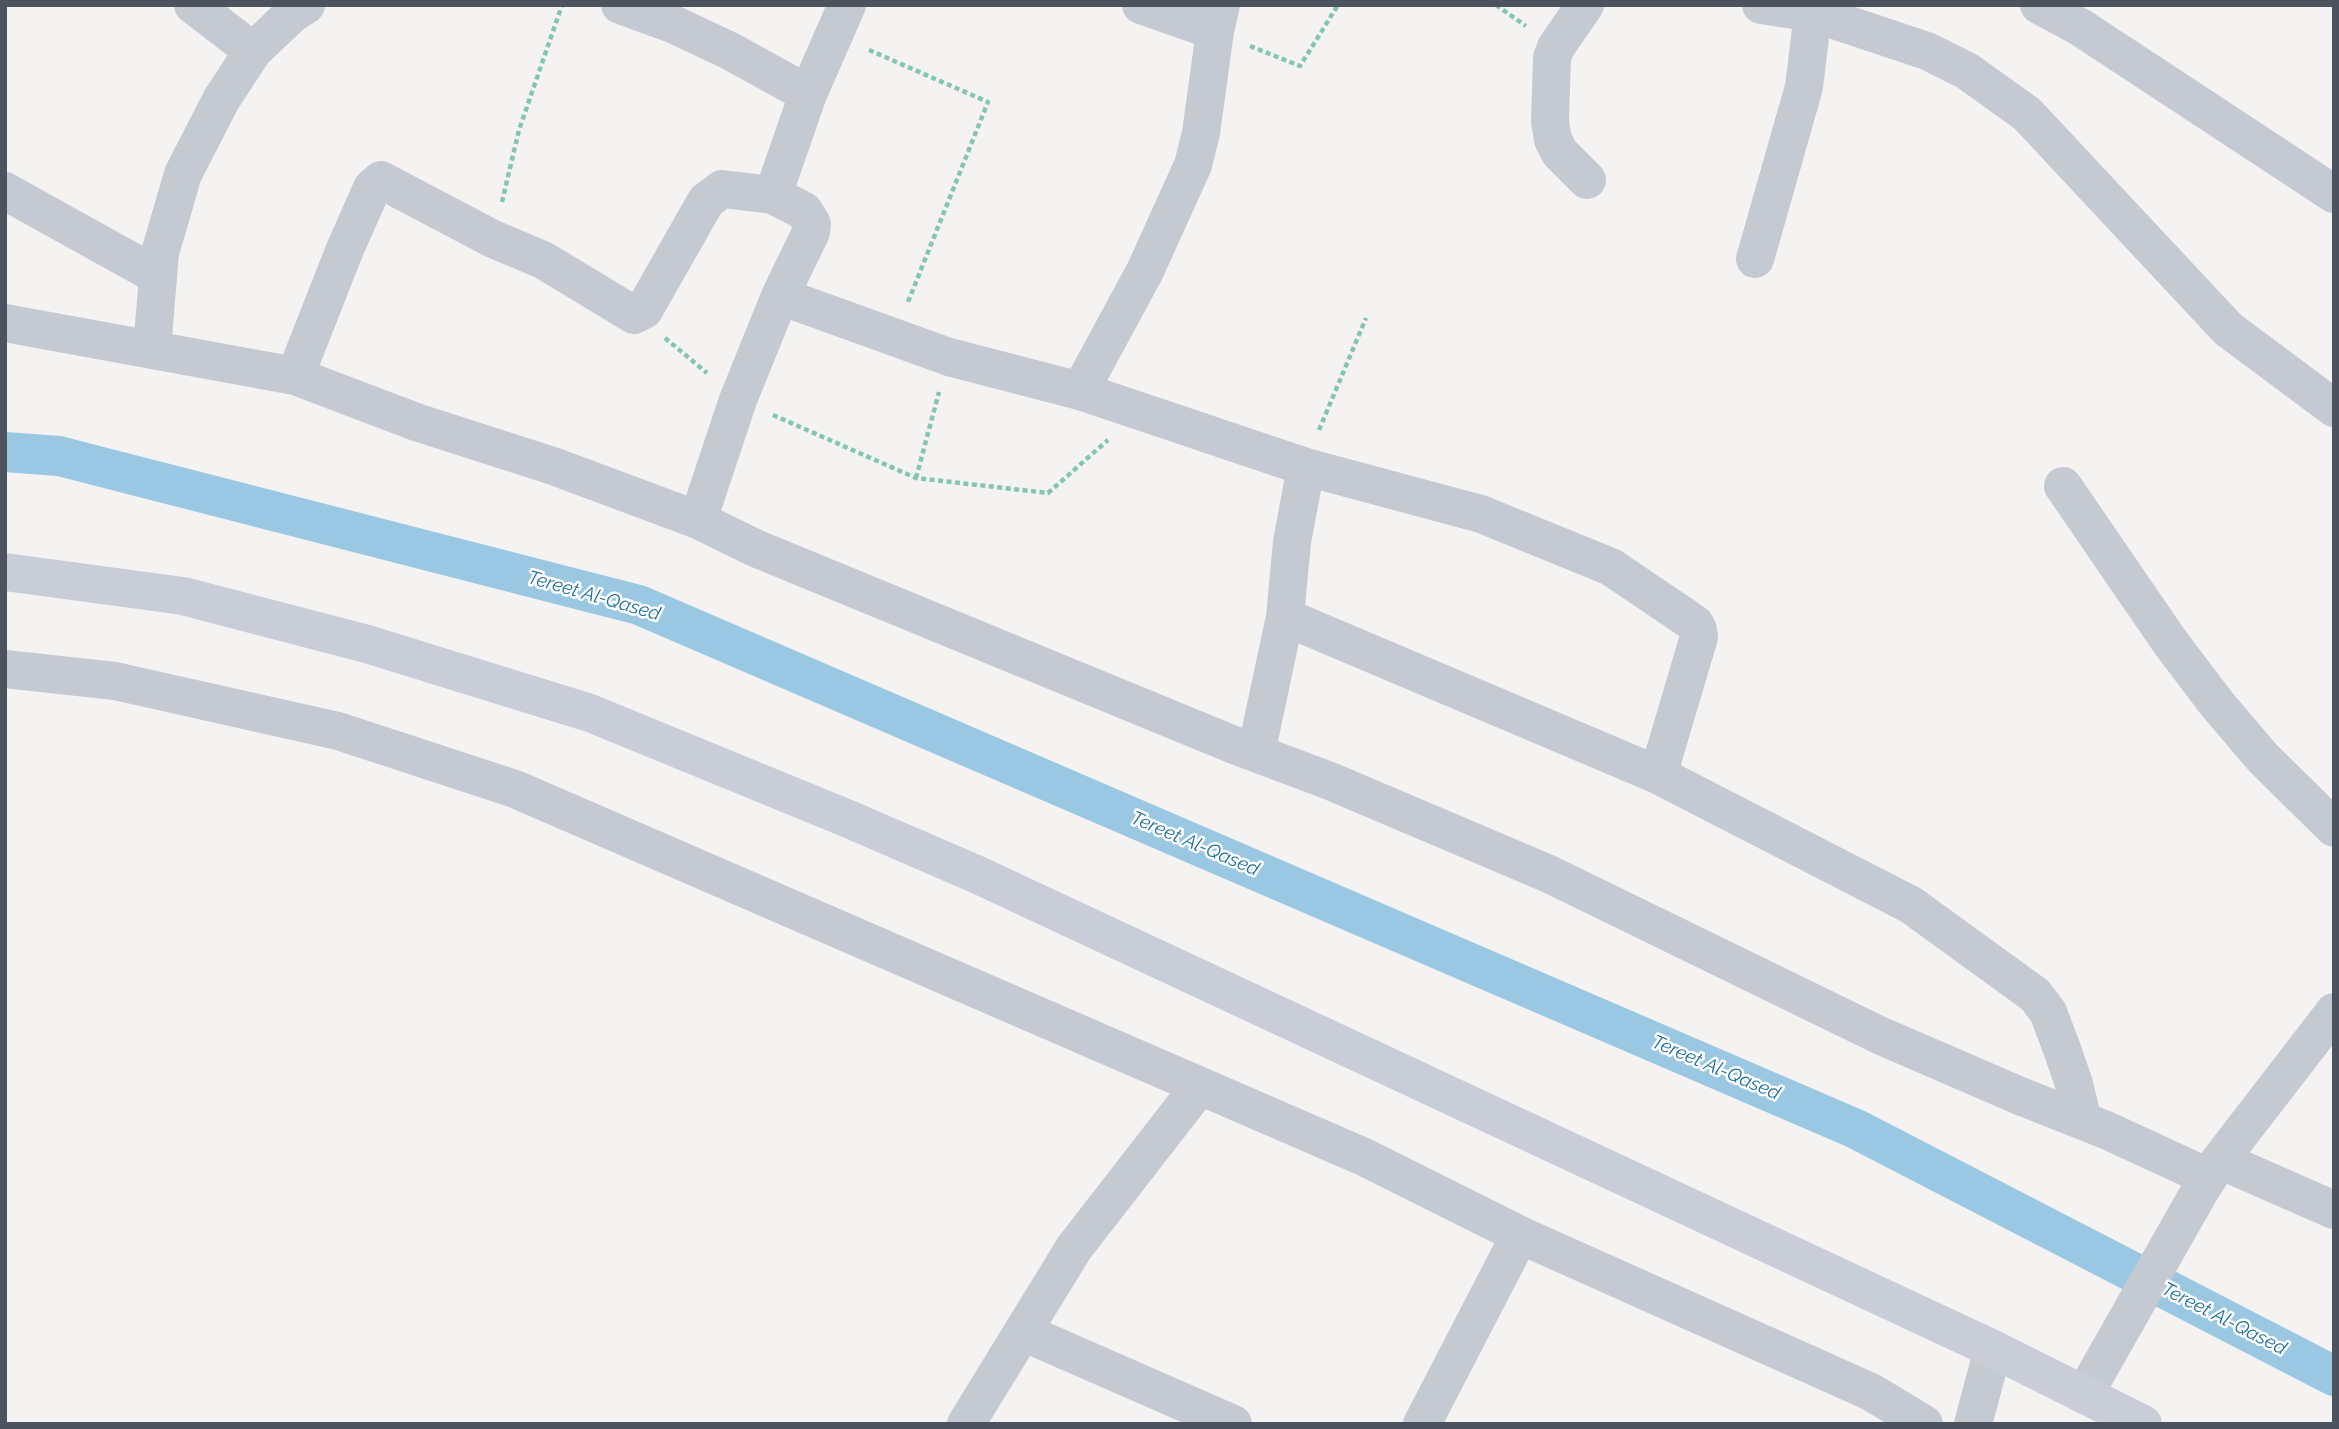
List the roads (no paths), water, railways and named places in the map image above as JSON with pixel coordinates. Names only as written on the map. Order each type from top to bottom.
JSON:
[{"type":"street","points":[[193,5],[253,51]]},
{"type":"street","points":[[152,349],[160,253],[183,174],[221,100],[253,51],[292,14],[306,5]]},
{"type":"street","points":[[620,5],[675,25],[730,51],[808,94]]},
{"type":"street","points":[[1080,391],[1145,271],[1193,165],[1201,133],[1218,18],[1141,5]]},
{"type":"street","points":[[1585,5],[1556,47],[1550,69],[1550,108],[1556,147],[1587,180]]},
{"type":"street","points":[[1761,5],[1815,9],[1927,51],[1967,71],[2028,114],[2228,329],[2334,408]]},
{"type":"street","points":[[2039,5],[2080,27],[2334,194]]},
{"type":"street","points":[[1755,260],[1804,87],[1815,9]]},
{"type":"street","points":[[773,195],[808,94],[841,20]]},
{"type":"street","points":[[295,376],[345,249],[372,188],[381,180],[493,239],[543,260],[632,314],[638,315],[644,310],[706,201],[722,189],[773,195],[804,211],[812,223],[811,232],[780,296],[738,400],[698,520]]},
{"type":"street","points":[[5,191],[158,276]]},
{"type":"street","points":[[780,296],[949,357],[1080,391],[1307,467],[1481,514],[1611,567],[1695,624],[1699,637],[1658,775]]},
{"type":"street","points":[[5,323],[295,376],[416,422],[553,466],[698,520],[755,548],[1330,781],[1549,874],[1880,1034],[2020,1096],[2210,1175],[2334,1210]]},
{"type":"street","points":[[1256,753],[1285,618],[1292,542],[1307,467]]},
{"type":"street","points":[[2063,486],[2217,704],[2263,758],[2334,828]]},
{"type":"street","points":[[5,572],[183,596],[367,644],[590,713],[978,875],[1993,1349],[2143,1424]]},
{"type":"street","points":[[1285,618],[1658,775],[1911,905],[2035,995],[2048,1012],[2074,1084],[2083,1121]]},
{"type":"street","points":[[5,669],[116,681],[338,732],[515,789],[1364,1157],[1520,1235],[1871,1392],[1924,1424]]},
{"type":"street","points":[[2084,1395],[2210,1175],[2334,1012]]},
{"type":"street","points":[[966,1424],[1074,1248],[1199,1087]]},
{"type":"street","points":[[1422,1424],[1520,1235]]},
{"type":"street","points":[[1023,1332],[1233,1424]]},
{"type":"street","points":[[1973,1424],[1993,1349]]},
{"type":"waterway","name":"Tereet Al-Qased","points":[[5,452],[59,456],[639,605],[1856,1129],[2334,1376]]}]
